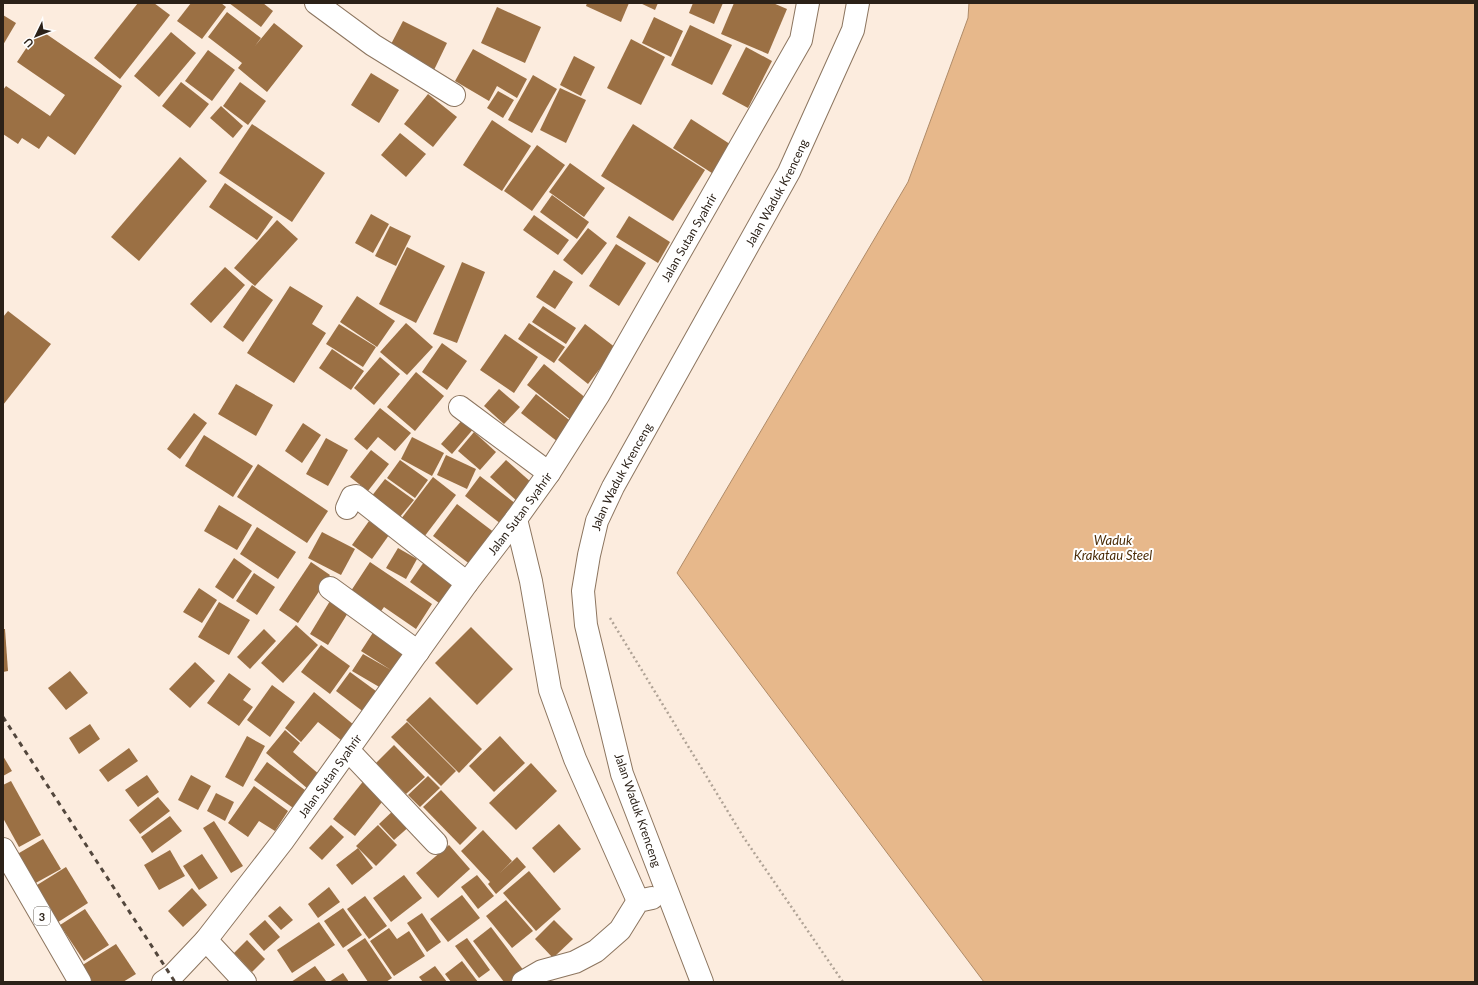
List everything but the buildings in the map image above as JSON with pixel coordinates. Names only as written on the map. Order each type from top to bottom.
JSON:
[{"type":"main road","points":[[316,3],[373,45],[454,95]]},
{"type":"main road","name":"Jalan Sutan Syahrir","points":[[164,982],[172,976],[206,940],[282,842],[467,583],[550,473],[599,394],[801,40],[808,3]]},
{"type":"main road","name":"Jalan Waduk Krenceng","points":[[702,982],[622,774],[586,625],[583,591],[597,521],[613,487],[788,172],[853,30],[858,3]]},
{"type":"main road","points":[[460,407],[550,473]]},
{"type":"main road","points":[[347,508],[352,497],[356,496],[467,583]]},
{"type":"main road","points":[[516,520],[531,581],[550,690],[575,759],[638,901]]},
{"type":"main road","points":[[330,588],[418,652]]},
{"type":"main road","points":[[348,750],[436,843]]},
{"type":"main road","name":"3","points":[[3,849],[80,982]]},
{"type":"main road","points":[[522,982],[542,970],[575,962],[596,951],[620,930],[638,901],[668,895]]},
{"type":"main road","points":[[206,940],[245,982]]},
{"type":"path","points":[[610,618],[744,838],[843,982]]},
{"type":"water","name":"Waduk Krakatau Steel","points":[[969,3],[1475,3],[1475,982],[984,982],[677,573],[908,182],[968,18]]},
{"type":"railway","points":[[3,717],[175,982]]}]
